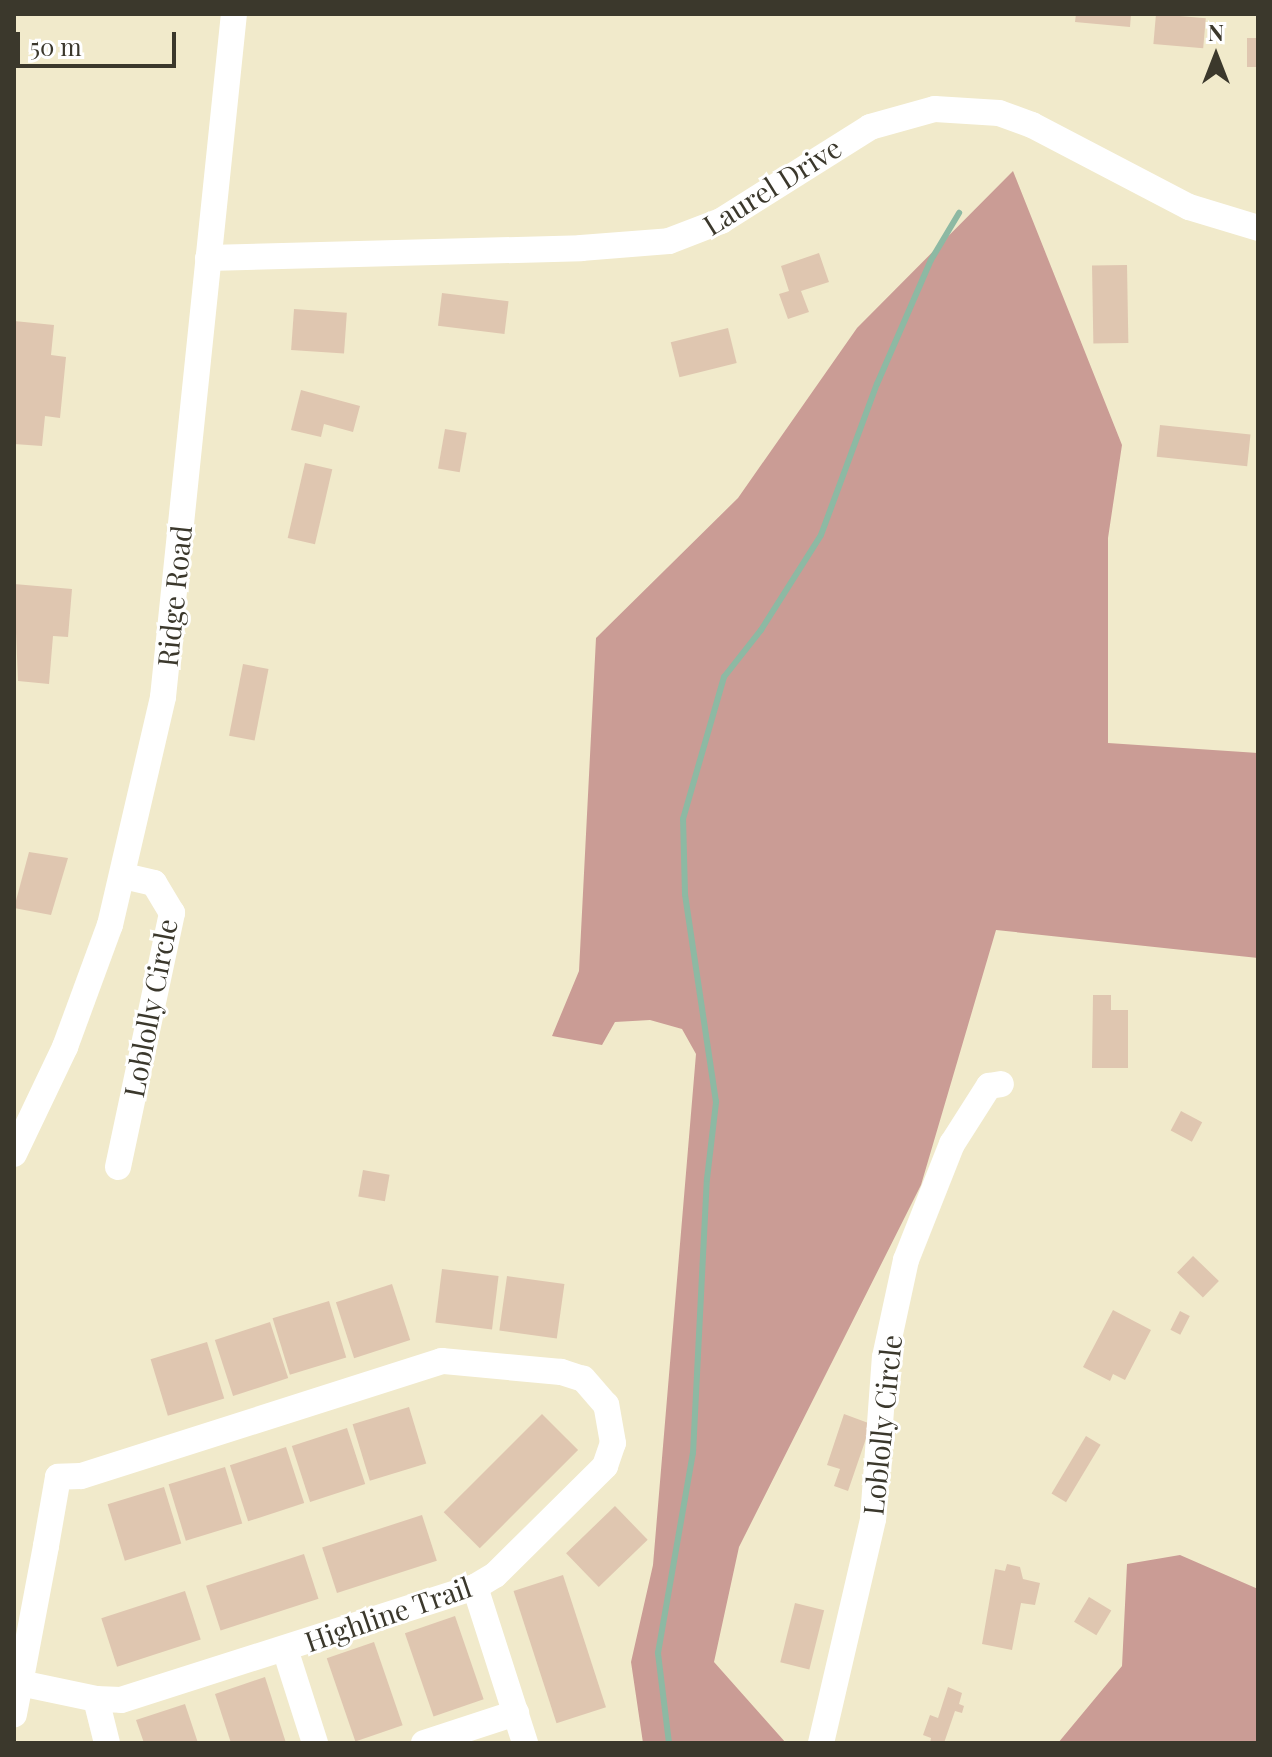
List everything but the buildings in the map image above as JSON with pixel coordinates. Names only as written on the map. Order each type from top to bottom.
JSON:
[{"type":"street","name":"Ridge Road","points":[[14,1154],[87,991],[124,876],[163,697],[234,14]]},
{"type":"street","name":"Laurel Drive","points":[[208,258],[533,250],[669,241],[721,221],[870,127],[935,109],[999,113],[1032,125],[1189,207],[1258,228]]},
{"type":"street","name":"Loblolly Circle","points":[[118,1167],[172,913],[154,883],[124,876]]},
{"type":"street","name":"Loblolly Circle","points":[[821,1743],[873,1519],[885,1357],[906,1260],[952,1144],[989,1086],[1001,1084]]},
{"type":"street","name":"Highline Trail","points":[[442,1361],[561,1372],[583,1379],[606,1405],[613,1424],[605,1466],[495,1575],[475,1587],[121,1700],[96,1699],[17,1682],[58,1477],[81,1476],[442,1361]]},
{"type":"street","points":[[475,1587],[525,1743]]},
{"type":"street","points":[[285,1649],[315,1743]]},
{"type":"street","points":[[14,1714],[17,1682]]},
{"type":"street","points":[[96,1699],[107,1743]]},
{"type":"street","points":[[424,1743],[516,1713]]},
{"type":"shaded area","points":[[1013,171],[1122,445],[1108,538],[1108,743],[1258,753],[1258,958],[996,930],[921,1185],[739,1547],[714,1662],[786,1743],[643,1743],[631,1662],[653,1565],[696,1054],[682,1029],[650,1020],[615,1022],[602,1045],[552,1036],[579,971],[596,638],[738,498],[857,328]]},
{"type":"shaded area","points":[[1180,1555],[1258,1589],[1258,1743],[1058,1743],[1122,1666],[1127,1564]]},
{"type":"waterway","points":[[669,1743],[658,1653],[693,1453],[707,1179],[716,1102],[685,894],[683,819],[724,677],[761,630],[821,535],[877,384],[931,260],[959,213]]}]
